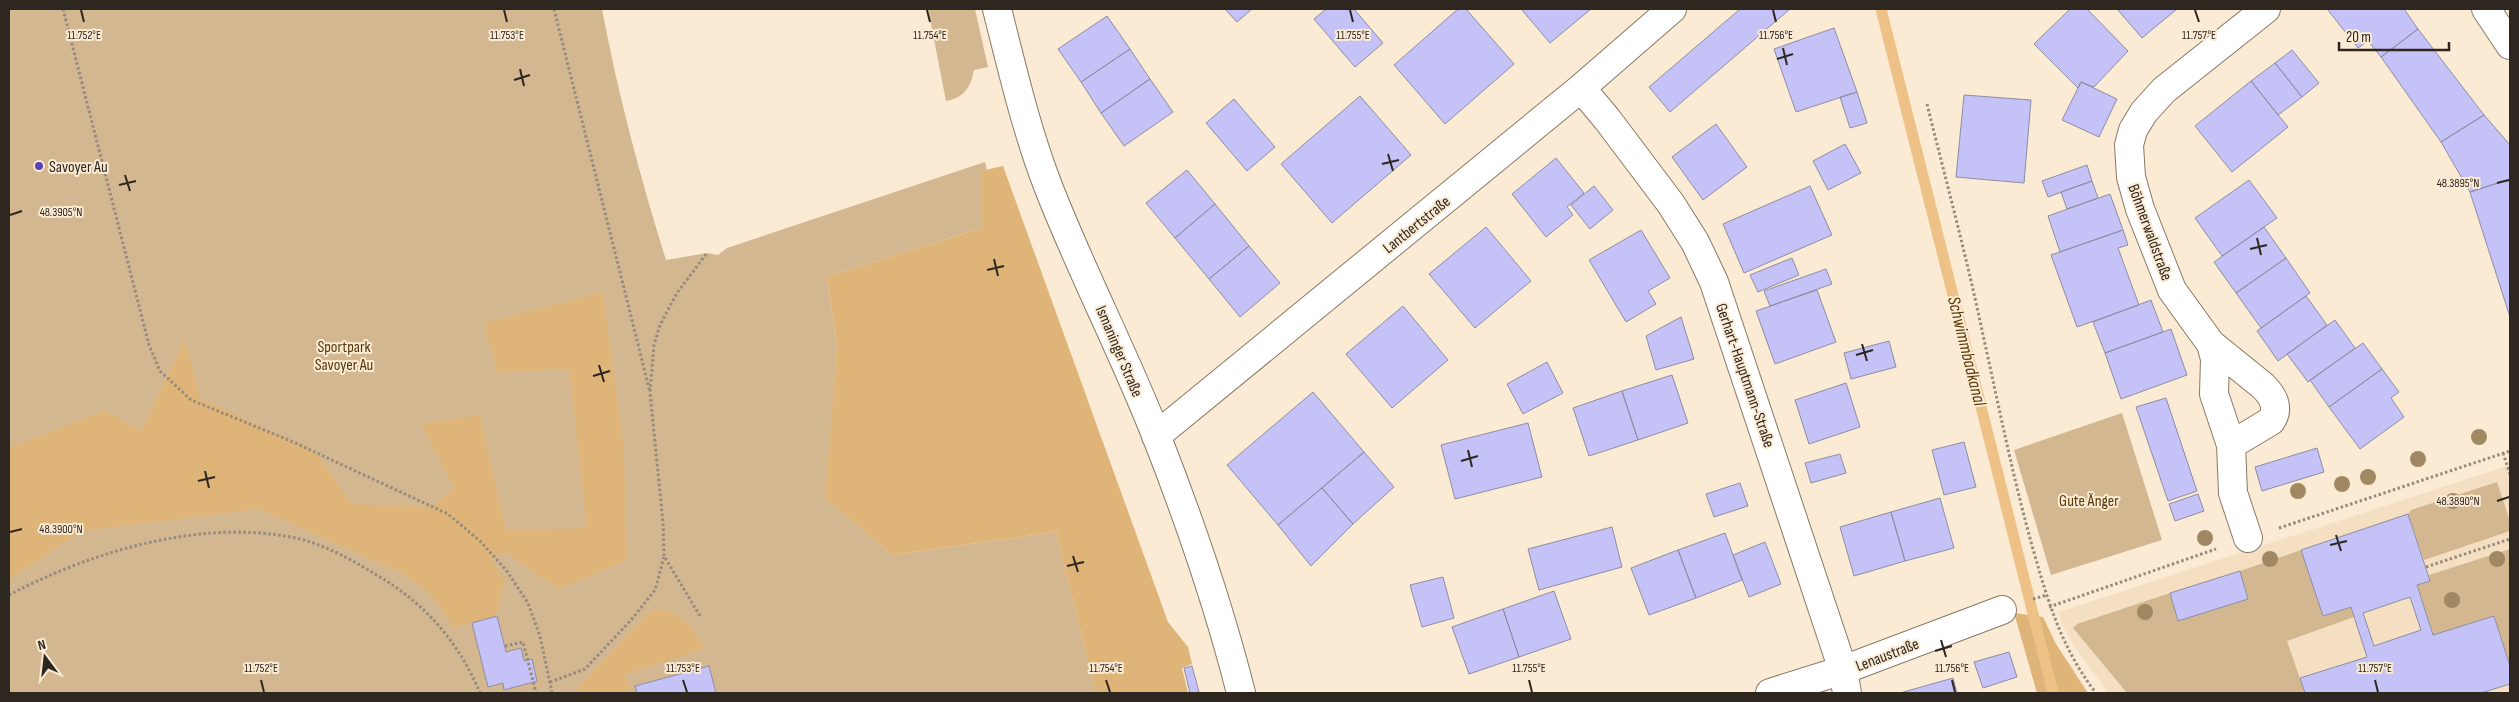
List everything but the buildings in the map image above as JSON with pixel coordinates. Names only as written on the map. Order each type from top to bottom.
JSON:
[{"type":"street","name":"Ismaninger Straße","points":[[997,9],[1027,122],[1048,186],[1156,436],[1210,587],[1241,693]]},
{"type":"street","name":"Lantbertstraße","points":[[1156,436],[1581,88],[1672,9]]},
{"type":"street","name":"Böhmerwaldstraße","points":[[2231,446],[2271,421],[2275,414],[2275,408],[2270,394],[2263,386],[2211,344],[2172,290],[2143,217],[2131,177],[2129,145],[2132,130],[2144,112],[2164,90],[2266,9]]},
{"type":"street","points":[[2486,9],[2510,45]]},
{"type":"street","name":"Gerhart-Hauptmann-Straße","points":[[1581,88],[1671,204],[1695,242],[1714,282],[1845,682]]},
{"type":"street","name":"Böhmerwaldstraße","points":[[2211,344],[2215,359],[2214,394],[2231,446],[2233,493],[2248,538]]},
{"type":"street","name":"Lenaustraße","points":[[1770,693],[1845,682],[2002,610]]},
{"type":"path","points":[[63,9],[149,345],[160,371],[191,400],[291,441],[448,514],[480,541],[506,570],[528,603],[540,636],[551,693]]},
{"type":"path","points":[[550,682],[585,669],[632,619],[655,590],[664,556],[663,523],[650,392],[554,9]]},
{"type":"path","points":[[1927,104],[1981,323],[2018,494],[2046,595],[2058,630],[2083,677],[2096,693]]},
{"type":"path","points":[[650,392],[654,346],[660,326],[677,293],[707,253]]},
{"type":"path","points":[[2503,453],[2510,474]]},
{"type":"path","points":[[9,594],[34,581],[99,557],[190,536],[229,532],[263,533],[302,540],[354,562],[413,598],[436,622],[469,666],[480,693]]},
{"type":"path","points":[[2426,567],[2510,539]]},
{"type":"path","points":[[664,556],[700,616]]},
{"type":"path","points":[[2036,598],[2046,595]]},
{"type":"path","points":[[504,646],[523,642],[536,693]]},
{"type":"shaded area","points":[[1003,166],[1168,622],[1188,647],[1192,664],[1182,668],[1188,693],[1096,693],[1056,532],[892,555],[825,498],[837,345],[827,277],[981,228],[981,171]]},
{"type":"shaded area","points":[[603,292],[624,450],[627,560],[558,589],[505,552],[490,557],[504,580],[497,616],[454,628],[431,594],[400,572],[259,509],[81,531],[9,580],[9,448],[105,410],[141,431],[185,339],[200,398],[315,452],[352,504],[432,507],[454,488],[421,424],[480,415],[506,530],[587,528],[569,369],[497,373],[484,323]]},
{"type":"shaded area","points":[[2510,465],[2510,693],[2108,693],[2074,646],[2062,625],[2059,612]]},
{"type":"shaded area","points":[[658,609],[675,614],[687,622],[696,633],[704,649],[625,674],[631,693],[577,693],[577,689],[648,613]]},
{"type":"shaded area","points":[[2014,613],[2043,617],[2056,644],[2088,693],[2037,693]]},
{"type":"green space","name":"Sportpark Savoyer Au","points":[[9,9],[602,9],[630,135],[666,260],[707,253],[718,255],[727,248],[985,162],[987,170],[981,171],[981,228],[827,277],[837,345],[826,498],[892,555],[1056,532],[1096,693],[9,693]]},
{"type":"green space","points":[[928,9],[975,9],[988,67],[974,70],[966,91],[952,100],[946,101]]},
{"type":"green space","name":"Gute Änger","points":[[2122,413],[2162,540],[2051,575],[2014,450]]},
{"type":"green space","points":[[2497,482],[2510,521],[2510,531],[2424,560],[2408,514],[2411,510]]},
{"type":"green space","points":[[2510,549],[2510,666],[2494,616],[2433,635],[2417,585],[2430,581],[2429,575]]},
{"type":"green space","points":[[2301,550],[2323,616],[2351,607],[2354,617],[2287,641],[2305,693],[2127,693],[2073,628],[2077,624],[2170,593],[2178,621],[2248,599],[2240,571]]},
{"type":"waterway","name":"Schwimmbadkanal","points":[[1881,9],[2053,693]]},
{"type":"place","name":"Savoyer Au","points":[[39,166]]}]
